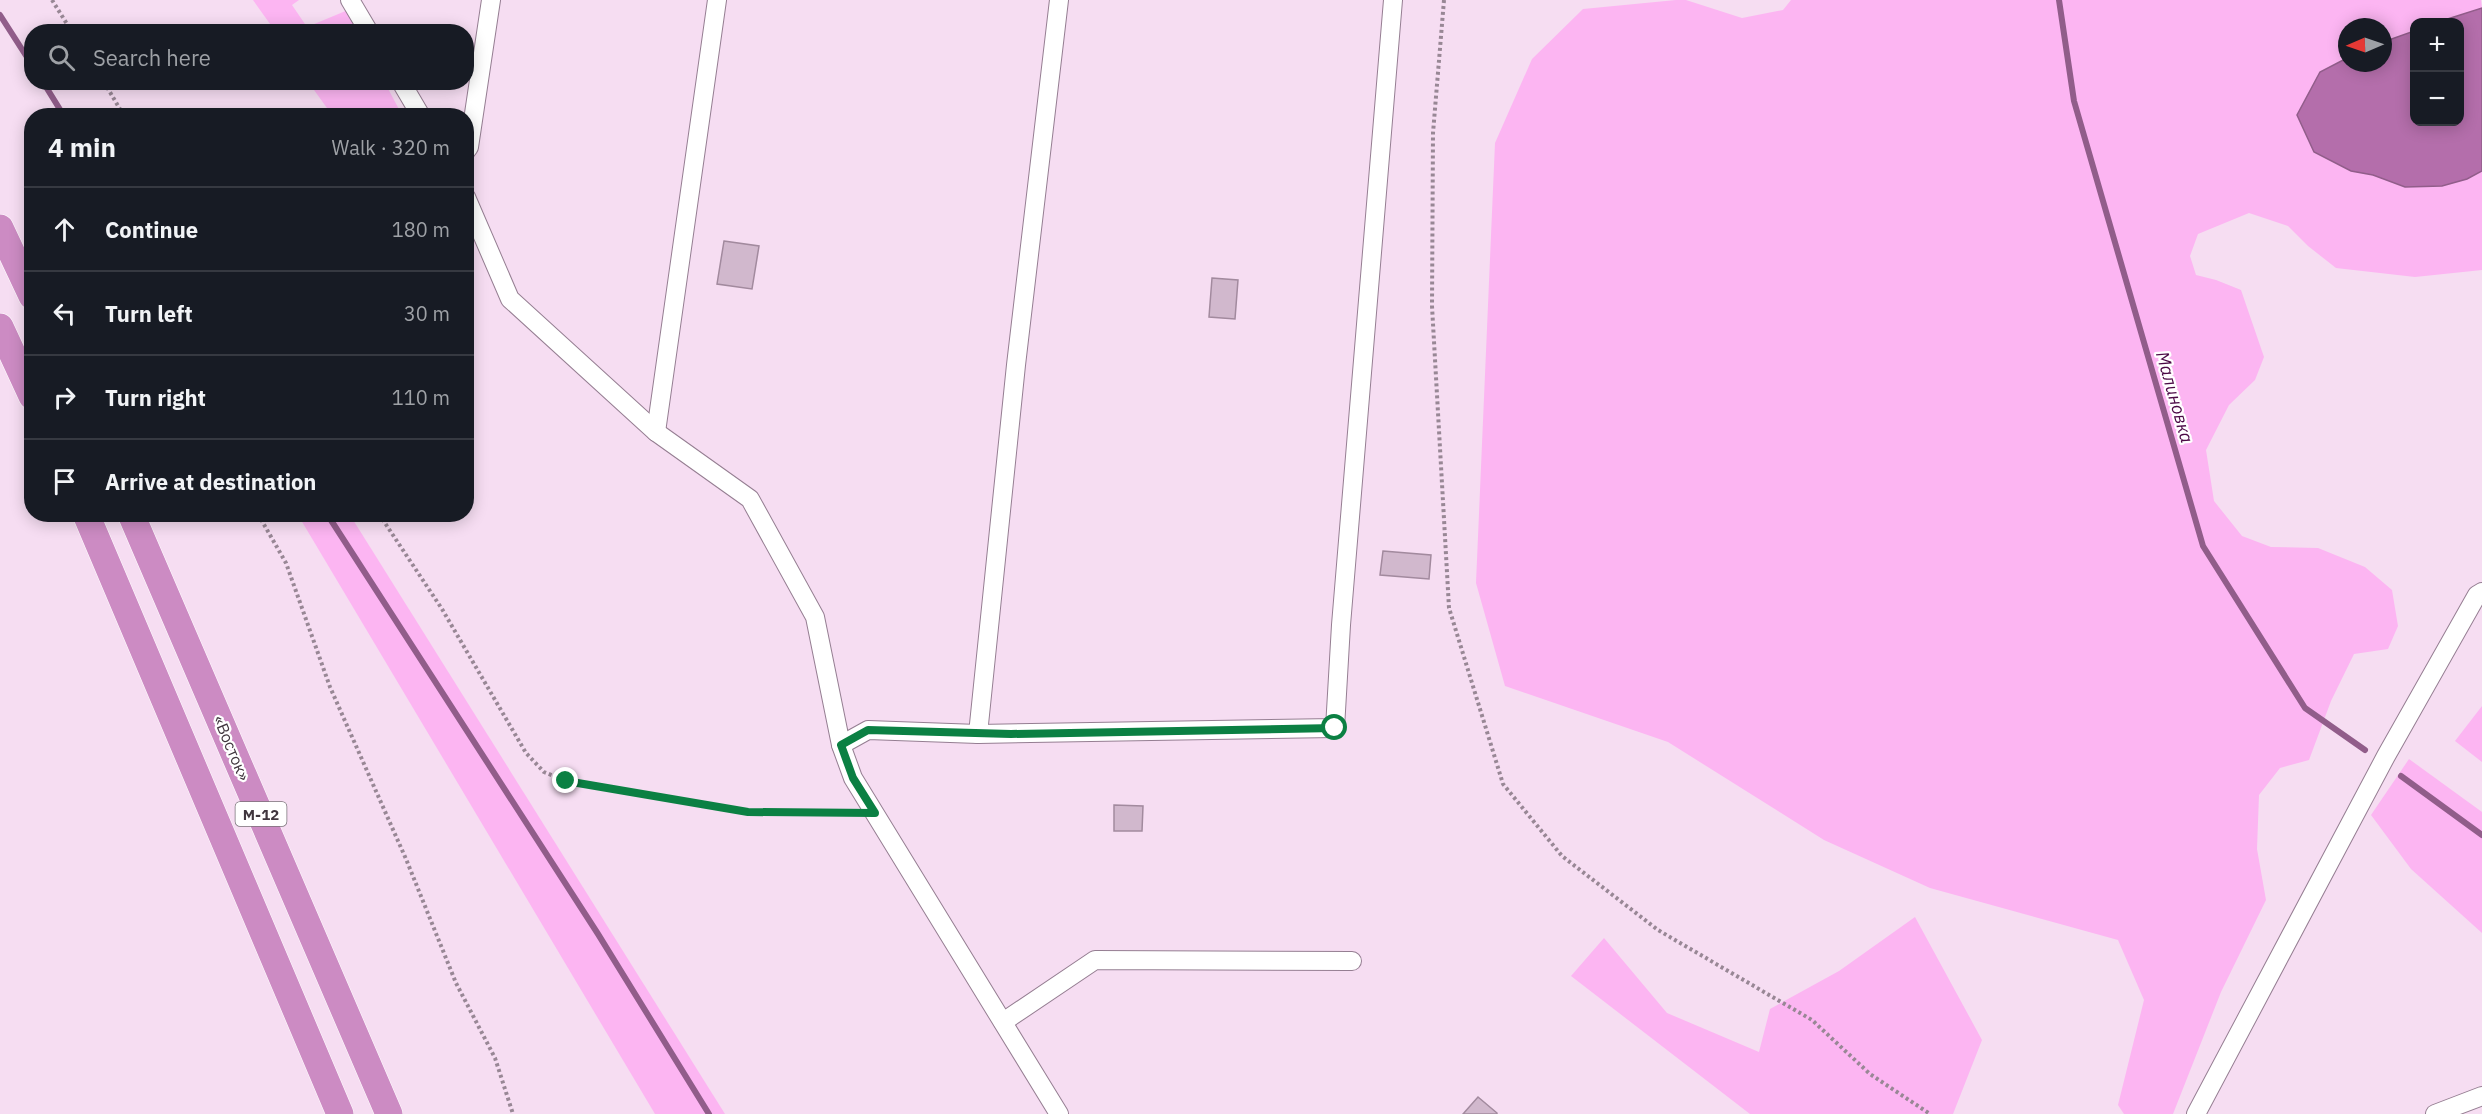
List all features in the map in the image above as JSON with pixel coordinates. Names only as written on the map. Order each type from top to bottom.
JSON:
[{"type":"highway","points":[[0,228],[24,279]]},
{"type":"highway","points":[[0,327],[24,379]]},
{"type":"highway","name":"М-12","points":[[89,522],[340,1114]]},
{"type":"highway","name":"«Восток»","points":[[134,522],[390,1114]]},
{"type":"street","points":[[350,0],[364,24]]},
{"type":"street","points":[[474,118],[490,0]]},
{"type":"street","points":[[656,432],[717,0]]},
{"type":"street","points":[[978,734],[1016,365],[1059,0]]},
{"type":"street","points":[[841,745],[868,730],[978,734],[1335,728],[1341,625],[1393,0]]},
{"type":"street","points":[[405,90],[416,108]]},
{"type":"street","points":[[474,216],[510,299],[656,432],[750,499],[815,617],[841,745],[853,778],[1059,1114]]},
{"type":"street","points":[[2196,1114],[2386,756],[2477,596],[2482,592]]},
{"type":"street","points":[[1003,1022],[1095,960],[1352,961]]},
{"type":"street","points":[[2435,1114],[2482,1096]]},
{"type":"path","points":[[52,0],[67,24]]},
{"type":"path","points":[[1444,0],[1433,133],[1432,306],[1449,608],[1503,784],[1562,856],[1658,930],[1812,1020],[1870,1074],[1930,1114]]},
{"type":"path","points":[[109,90],[119,108]]},
{"type":"path","points":[[263,522],[286,563],[330,687],[406,859],[456,983],[495,1058],[513,1114]]},
{"type":"path","points":[[384,522],[442,609],[526,753],[544,772],[566,781],[748,812],[875,813]]},
{"type":"shaded area","points":[[253,0],[299,0],[292,5],[305,24],[270,24]]},
{"type":"shaded area","points":[[1686,0],[1742,18],[1783,10],[1791,0],[2481,0],[2482,8],[2451,18],[2410,18],[2410,32],[2392,39],[2392,18],[2338,18],[2338,63],[2320,72],[2314,152],[2351,171],[2373,175],[2405,187],[2442,186],[2467,179],[2482,171],[2482,270],[2415,277],[2336,268],[2308,246],[2288,226],[2249,213],[2198,234],[2190,256],[2196,275],[2241,290],[2264,357],[2255,380],[2229,405],[2206,450],[2214,501],[2242,536],[2271,547],[2318,548],[2365,567],[2392,590],[2398,626],[2388,649],[2354,654],[2331,701],[2309,760],[2280,768],[2259,795],[2257,849],[2266,900],[2221,992],[2173,1114],[2124,1114],[2118,1105],[2144,1000],[2118,940],[1930,888],[1824,840],[1668,742],[1505,686],[1476,583],[1495,143],[1532,59],[1583,9]]},
{"type":"shaded area","points":[[2482,8],[2482,171],[2467,179],[2442,186],[2405,187],[2373,175],[2351,171],[2314,152],[2297,115],[2320,72],[2338,63],[2338,72],[2392,72],[2392,39],[2410,32],[2410,126],[2464,126],[2464,18],[2451,18]]},
{"type":"shaded area","points":[[348,10],[355,24],[314,24]]},
{"type":"shaded area","points":[[314,90],[389,90],[398,108],[327,108]]},
{"type":"shaded area","points":[[302,522],[354,522],[725,1114],[655,1114]]},
{"type":"shaded area","points":[[2482,706],[2482,762],[2455,741]]},
{"type":"shaded area","points":[[2409,759],[2482,812],[2482,933],[2411,869],[2371,815]]},
{"type":"shaded area","points":[[1915,917],[1982,1040],[1953,1114],[1750,1114],[1571,976],[1604,938],[1667,1013],[1759,1052],[1770,1009],[1839,971]]},
{"type":"building","points":[[724,241],[759,246],[752,289],[717,284]]},
{"type":"building","points":[[1212,278],[1238,280],[1235,319],[1209,317]]},
{"type":"building","points":[[1383,551],[1431,555],[1429,579],[1380,575]]},
{"type":"building","points":[[1114,805],[1143,806],[1142,831],[1114,831]]},
{"type":"building","points":[[1478,1097],[1497,1113],[1497,1114],[1463,1114]]},
{"type":"waterway","name":"Малиновка","points":[[2059,0],[2074,101],[2203,546],[2305,708],[2365,750]]},
{"type":"waterway","points":[[0,15],[24,52]]},
{"type":"waterway","points":[[48,90],[59,108]]},
{"type":"waterway","points":[[332,522],[598,934],[709,1114]]},
{"type":"waterway","name":"Малиновка","points":[[2401,776],[2482,835]]},
{"type":"route","points":[[566,781],[748,812],[875,813],[853,778],[841,745],[868,730],[1011,734],[1335,728]]}]
